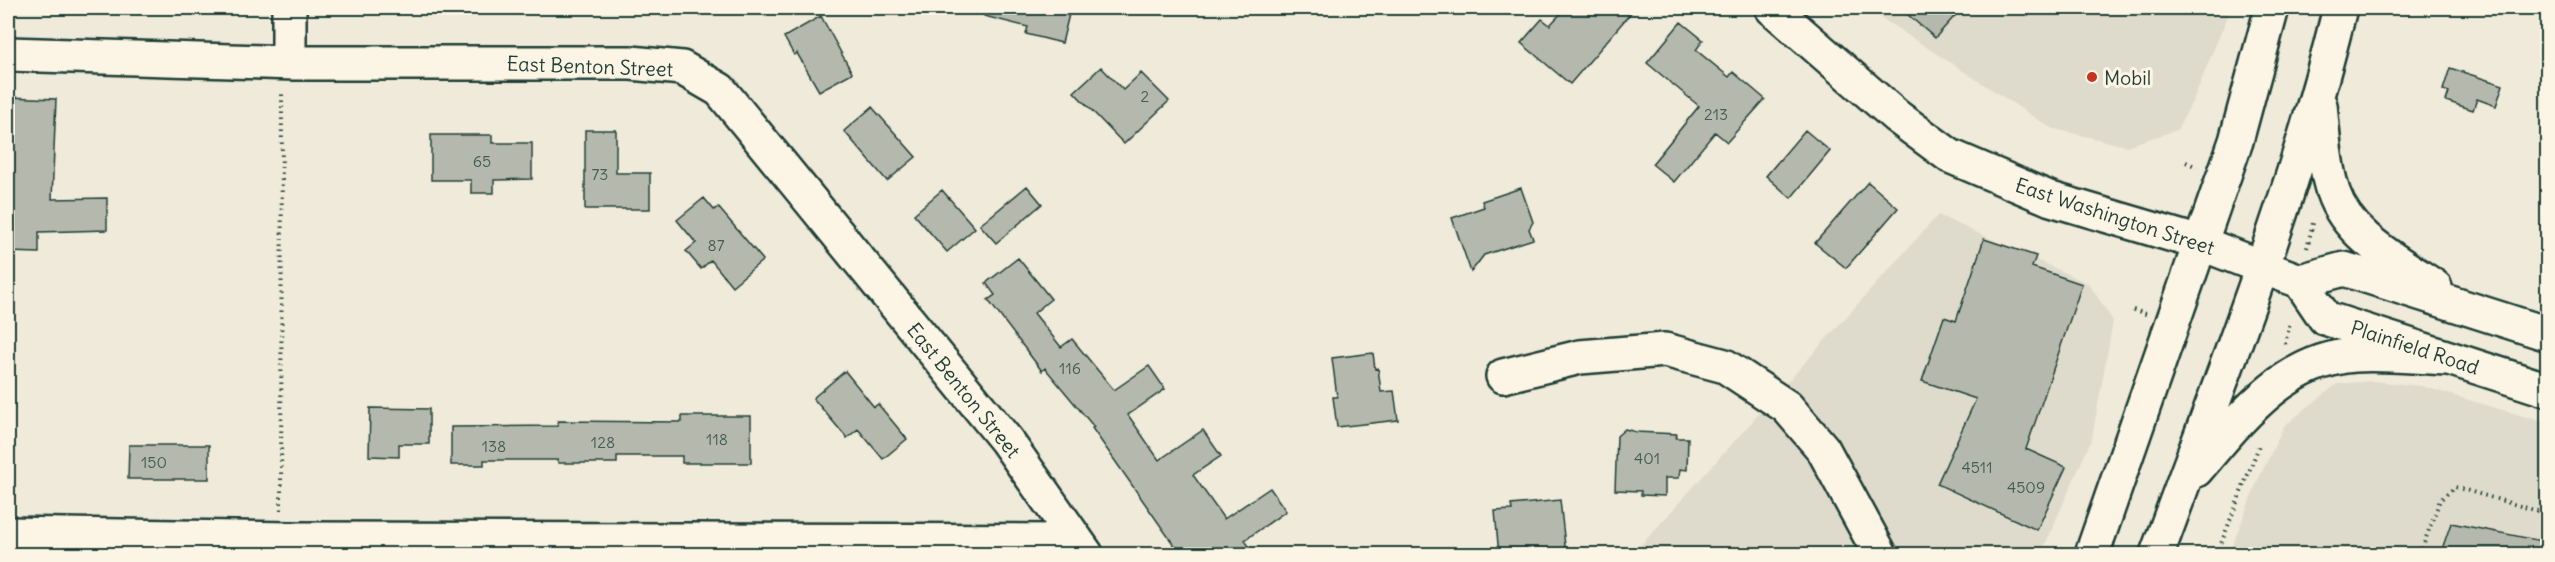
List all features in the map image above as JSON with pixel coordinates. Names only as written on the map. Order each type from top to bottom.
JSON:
[{"type":"street","points":[[285,77],[289,8]]},
{"type":"street","name":"East Washington Street","points":[[1772,8],[1896,116],[1950,156],[2051,200],[2200,243],[2262,267]]},
{"type":"street","points":[[2092,555],[2236,141],[2272,8]]},
{"type":"street","points":[[2157,555],[2262,267],[2319,92],[2340,8]]},
{"type":"street","name":"East Benton Street","points":[[8,54],[285,77],[631,63],[682,68],[720,90],[1006,440],[1081,548]]},
{"type":"street","points":[[2319,92],[2324,153],[2333,193],[2355,228],[2376,246],[2464,307]]},
{"type":"street","points":[[2262,267],[2300,281],[2344,269],[2547,334]]},
{"type":"street","name":"Plainfield Road","points":[[2300,281],[2325,318],[2547,390]]},
{"type":"street","points":[[1503,376],[1580,357],[1665,350],[1725,366],[1787,407],[1823,449],[1880,555]]},
{"type":"street","points":[[2182,485],[2255,402],[2296,372],[2325,360],[2355,355],[2447,358]]},
{"type":"street","points":[[8,534],[287,535],[1081,548]]},
{"type":"path","points":[[285,77],[287,535]]},
{"type":"path","points":[[2217,555],[2263,438]]},
{"type":"path","points":[[2420,555],[2440,500],[2455,487],[2547,514]]},
{"type":"shaded area","points":[[1866,8],[2231,8],[2193,100],[2177,130],[2126,146],[2051,128]]},
{"type":"shaded area","points":[[1938,215],[2089,284],[2113,321],[2092,438],[2041,554],[1633,554]]},
{"type":"shaded area","points":[[2373,381],[2421,386],[2547,423],[2547,554],[2229,554],[2258,480],[2284,426],[2337,384]]},
{"type":"building","points":[[985,8],[1070,10],[1062,43],[1026,34],[1028,27],[984,16]]},
{"type":"building","points":[[1566,8],[1635,8],[1570,84],[1521,43],[1542,19],[1550,25]]},
{"type":"building","points":[[1900,8],[1962,8],[1935,38]]},
{"type":"building","points":[[821,16],[852,73],[819,91],[797,53],[794,55],[784,37]]},
{"type":"building","points":[[1681,22],[1703,40],[1696,50],[1729,77],[1733,72],[1765,99],[1727,142],[1715,132],[1674,182],[1652,164],[1699,106],[1647,63]]},
{"type":"building","points":[[1101,67],[1123,90],[1141,73],[1169,101],[1124,144],[1074,92]]},
{"type":"building","points":[[2450,68],[2503,85],[2496,106],[2477,99],[2473,110],[2446,101],[2449,92],[2443,90]]},
{"type":"building","points":[[8,97],[56,99],[52,199],[107,198],[107,230],[39,232],[39,253],[8,252]]},
{"type":"building","points":[[872,107],[916,157],[887,181],[844,131]]},
{"type":"building","points":[[585,130],[616,130],[616,173],[650,173],[650,209],[585,209]]},
{"type":"building","points":[[1805,130],[1830,151],[1791,198],[1766,176]]},
{"type":"building","points":[[431,135],[492,135],[492,143],[532,143],[532,179],[494,180],[494,193],[471,193],[471,180],[431,180]]},
{"type":"building","points":[[1868,182],[1898,208],[1846,268],[1815,243]]},
{"type":"building","points":[[1027,186],[1042,204],[996,243],[980,225]]},
{"type":"building","points":[[1521,188],[1533,222],[1529,229],[1533,239],[1484,255],[1471,272],[1452,218],[1484,207],[1482,201]]},
{"type":"building","points":[[942,190],[975,228],[947,252],[914,214]]},
{"type":"building","points":[[704,198],[714,210],[718,207],[763,260],[732,286],[711,260],[701,269],[686,251],[696,243],[677,220]]},
{"type":"building","points":[[1984,239],[2036,256],[2032,267],[2082,284],[2026,449],[2066,467],[2037,530],[1937,484],[1976,399],[1922,381],[1944,317],[1956,321]]},
{"type":"building","points":[[1018,258],[1051,299],[1034,313],[1061,347],[1072,339],[1114,390],[1149,366],[1165,389],[1128,415],[1159,460],[1203,430],[1221,456],[1193,475],[1224,519],[1270,488],[1286,511],[1245,540],[1254,555],[1181,555],[1092,428],[1094,427],[1045,368],[1042,371],[988,300],[995,295],[986,283]]},
{"type":"building","points":[[1373,353],[1375,369],[1378,368],[1381,392],[1394,391],[1398,420],[1337,427],[1333,397],[1337,397],[1332,358]]},
{"type":"building","points":[[845,371],[874,407],[878,404],[907,439],[883,459],[858,429],[847,438],[813,398]]},
{"type":"building","points":[[370,408],[429,409],[429,444],[399,444],[399,457],[369,456]]},
{"type":"building","points":[[682,416],[751,416],[751,463],[682,463],[682,456],[617,456],[617,463],[484,460],[484,465],[451,465],[451,427],[558,426],[558,421],[682,422]]},
{"type":"building","points":[[1625,429],[1636,432],[1677,434],[1676,438],[1688,438],[1687,470],[1680,469],[1679,478],[1665,478],[1665,496],[1641,495],[1641,491],[1615,490],[1617,436]]},
{"type":"building","points":[[129,445],[209,445],[209,479],[128,479]]},
{"type":"building","points":[[1560,500],[1566,555],[1499,555],[1495,511],[1512,510],[1511,505]]},
{"type":"building","points":[[2451,523],[2547,542],[2547,555],[2440,555]]},
{"type":"place","name":"Mobil","points":[[2092,77]]}]
